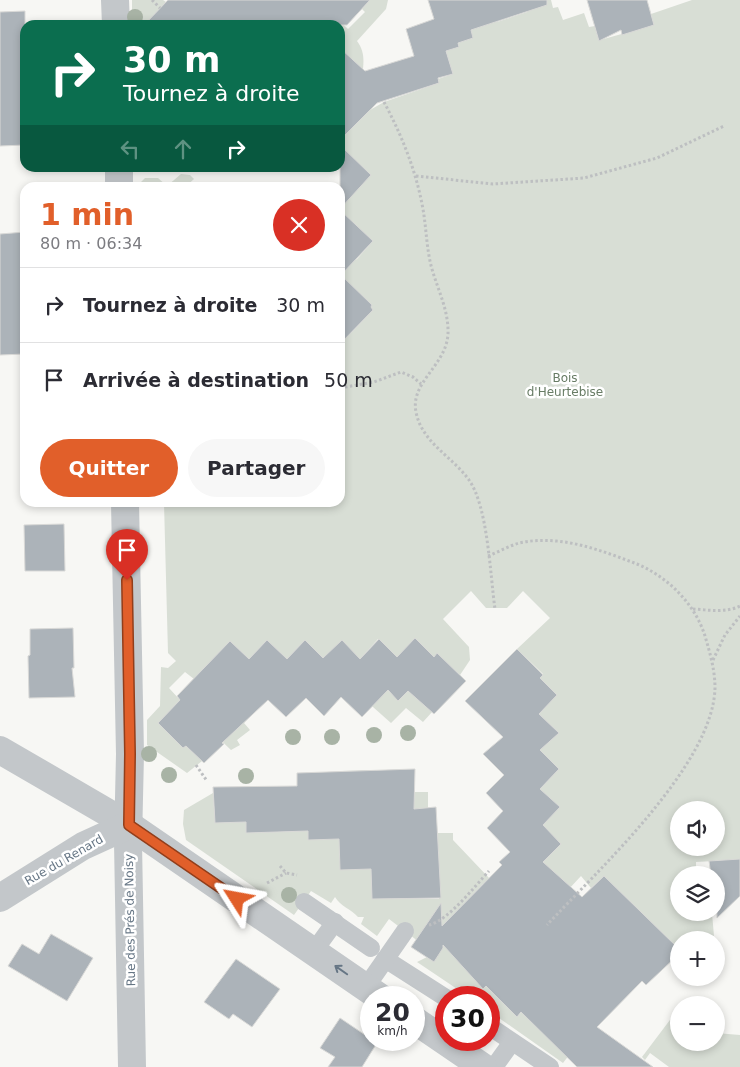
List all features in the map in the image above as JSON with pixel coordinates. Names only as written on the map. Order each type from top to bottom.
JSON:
[{"type":"street","points":[[115,0],[116,20]]},
{"type":"street","name":"Rue des Prés de Noisy","points":[[125,507],[130,754],[132,1067]]},
{"type":"street","points":[[0,750],[129,825],[365,986]]},
{"type":"street","name":"Rue du Renard","points":[[0,898],[83,846],[129,825]]},
{"type":"street","points":[[425,1027],[483,1067]]},
{"type":"lane","points":[[304,902],[371,948]]},
{"type":"lane","points":[[314,951],[335,922]]},
{"type":"lane","points":[[376,986],[386,959],[404,932]]},
{"type":"lane","points":[[386,959],[435,991]]},
{"type":"lane","points":[[500,1034],[550,1067]]},
{"type":"lane","points":[[494,1067],[512,1042]]},
{"type":"path","points":[[152,0],[160,8]]},
{"type":"path","points":[[384,102],[396,124],[416,176],[423,207],[430,262],[445,309],[448,335],[442,356],[415,394],[415,411],[420,429],[469,480],[482,509],[495,609]]},
{"type":"path","points":[[416,176],[493,184],[584,178],[657,158],[724,126]]},
{"type":"path","points":[[345,387],[374,382],[401,372],[413,377],[421,384]]},
{"type":"path","points":[[488,556],[519,543],[556,541],[580,544],[644,567],[665,581],[693,609],[713,661],[715,689],[709,718],[697,748],[684,769],[630,835],[547,924]]},
{"type":"path","points":[[693,609],[733,609],[740,606]]},
{"type":"path","points":[[713,661],[725,635],[740,616]]},
{"type":"path","points":[[196,765],[207,781]]},
{"type":"path","points":[[280,866],[286,873],[297,875]]},
{"type":"path","points":[[404,932],[415,926],[430,925],[441,920],[489,871]]},
{"type":"green space","points":[[132,0],[163,0],[166,2],[149,20],[132,20]]},
{"type":"green space","points":[[370,0],[388,0],[386,9],[357,41],[363,56],[361,84],[345,57],[345,26],[348,29],[365,12],[362,9]]},
{"type":"green space","name":"Bois d'Heurtebise","points":[[551,0],[553,8],[558,7],[563,20],[584,13],[589,27],[595,26],[600,40],[654,25],[651,14],[692,0],[740,0],[740,874],[732,860],[696,862],[696,866],[670,866],[670,921],[713,921],[714,931],[670,931],[670,940],[604,876],[591,888],[581,876],[568,890],[543,862],[543,825],[559,807],[540,789],[559,769],[540,750],[559,733],[539,714],[557,695],[540,678],[543,674],[517,649],[550,618],[523,591],[507,608],[486,608],[471,591],[443,619],[469,647],[470,660],[460,675],[437,654],[434,657],[415,639],[397,657],[378,639],[360,659],[323,658],[305,640],[287,659],[267,640],[249,659],[230,641],[194,679],[185,672],[169,688],[180,700],[158,723],[183,748],[186,746],[202,761],[187,773],[147,745],[147,720],[160,706],[161,667],[168,668],[176,661],[168,653],[164,507],[345,507],[345,336],[351,333],[373,310],[372,305],[345,281],[345,265],[357,259],[373,241],[345,216],[345,201],[371,175],[345,152],[345,131],[353,127],[370,110],[384,102],[439,83],[438,79],[453,74],[446,51],[459,47],[458,42],[466,15],[497,22],[527,12],[524,1]]},
{"type":"green space","points":[[331,13],[338,20],[324,20]]},
{"type":"green space","points":[[181,174],[190,175],[194,179],[191,182],[172,182]]},
{"type":"green space","points":[[145,178],[158,178],[162,182],[141,182]]},
{"type":"green space","points":[[380,683],[398,700],[408,691],[432,712],[423,722],[406,708],[391,723],[364,699]]},
{"type":"green space","points":[[249,717],[244,723],[250,730],[237,740],[240,745],[231,750],[205,725]]},
{"type":"green space","points":[[376,770],[377,795],[414,796],[414,792],[428,792],[428,833],[453,833],[453,840],[509,899],[483,884],[447,922],[480,986],[453,986],[417,962],[427,957],[423,945],[389,919],[377,936],[361,924],[364,917],[358,917],[335,897],[331,903],[311,891],[294,915],[186,840],[183,824],[184,810],[213,793],[215,823],[246,822],[246,833],[308,831],[308,839],[339,839],[371,869],[372,899],[439,899],[439,871],[343,803],[342,771]]},
{"type":"green space","points":[[493,980],[497,986],[486,986]]},
{"type":"green space","points":[[500,991],[517,1017],[526,1007],[553,1043],[576,1046],[563,1063],[500,1019]]},
{"type":"green space","points":[[670,1020],[670,1051],[725,1051],[725,1034],[740,1035],[740,1067],[669,1067],[650,1053],[645,1060],[642,1057]]},
{"type":"building","points":[[168,0],[370,0],[347,25],[345,25],[345,20],[149,20]]},
{"type":"building","points":[[428,0],[547,0],[547,5],[471,30],[473,38],[458,43],[459,47],[446,51],[453,74],[438,78],[439,83],[377,103],[345,135],[345,53],[365,71],[414,56],[406,29],[434,19]]},
{"type":"building","points":[[587,0],[647,0],[654,25],[622,35],[621,30],[599,41]]},
{"type":"building","points":[[25,11],[25,20],[20,20],[20,145],[0,146],[0,12]]},
{"type":"building","points":[[345,150],[371,175],[345,204],[345,182],[340,182],[340,172],[345,172]]},
{"type":"building","points":[[345,215],[373,241],[345,271]]},
{"type":"building","points":[[20,232],[20,354],[0,355],[0,234]]},
{"type":"building","points":[[345,279],[372,305],[373,310],[345,339]]},
{"type":"building","points":[[64,524],[65,571],[25,571],[24,525]]},
{"type":"building","points":[[73,628],[74,668],[72,668],[75,697],[29,698],[28,656],[30,655],[30,629]]},
{"type":"building","points":[[415,638],[434,657],[437,653],[466,681],[434,714],[408,691],[398,701],[388,690],[362,717],[341,697],[324,716],[306,698],[286,717],[268,700],[222,743],[224,744],[204,763],[186,746],[183,748],[158,723],[180,700],[177,696],[230,641],[249,659],[267,640],[287,659],[305,640],[323,658],[342,640],[360,659],[379,639],[397,657]]},
{"type":"building","points":[[517,649],[543,675],[540,678],[557,695],[539,714],[559,733],[540,750],[559,769],[540,789],[560,807],[543,825],[561,844],[543,862],[582,897],[604,876],[670,940],[670,962],[646,985],[642,981],[597,1027],[653,1067],[577,1067],[521,1012],[517,1017],[500,1000],[500,986],[480,986],[443,945],[434,962],[411,947],[441,903],[442,926],[502,865],[499,862],[510,852],[487,828],[503,811],[486,793],[504,775],[483,754],[503,737],[465,701]]},
{"type":"building","points":[[415,769],[414,809],[436,807],[441,898],[372,899],[371,869],[340,870],[339,839],[308,840],[308,831],[246,833],[246,822],[215,823],[213,787],[297,786],[297,773]]},
{"type":"building","points":[[740,859],[740,896],[725,910],[725,866],[710,866],[709,861]]},
{"type":"building","points":[[51,934],[93,958],[67,1001],[8,966],[22,944],[39,954]]},
{"type":"building","points":[[236,959],[280,989],[252,1027],[233,1014],[229,1019],[204,1002]]},
{"type":"building","points":[[340,1018],[360,1032],[360,1051],[372,1051],[362,1067],[328,1067],[335,1057],[320,1048]]},
{"type":"route","points":[[127,580],[130,754],[129,825],[237,899]]}]
